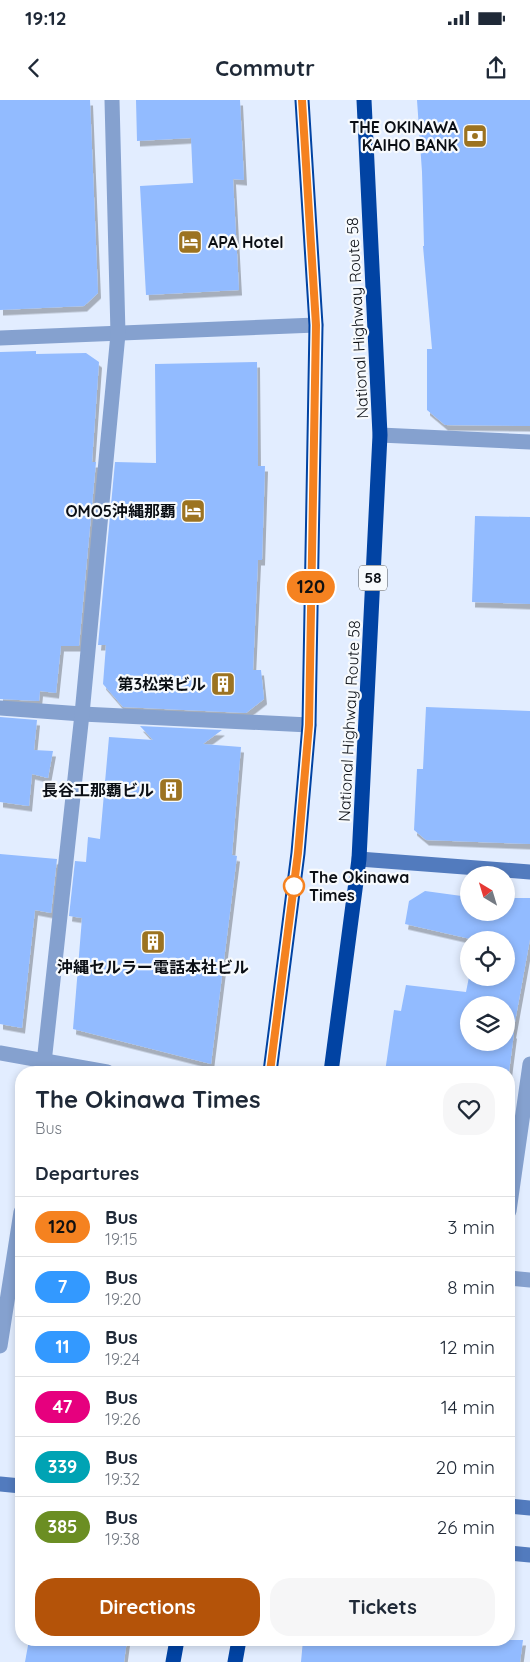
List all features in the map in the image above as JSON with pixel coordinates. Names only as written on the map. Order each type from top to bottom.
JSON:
[{"type":"highway","points":[[271,1066],[298,853],[309,725],[316,325],[302,100]]},
{"type":"highway","name":"National Highway Route 58","points":[[332,1066],[359,859],[380,434],[364,100]]},
{"type":"highway","points":[[173,1662],[176,1646]]},
{"type":"highway","points":[[235,1662],[238,1646]]},
{"type":"street","points":[[44,1066],[82,714],[118,334],[112,100]]},
{"type":"street","points":[[0,338],[316,325]]},
{"type":"street","points":[[380,434],[530,442]]},
{"type":"street","points":[[0,708],[309,725]]},
{"type":"street","points":[[359,859],[530,872]]},
{"type":"street","points":[[0,1053],[41,1066]]},
{"type":"street","points":[[515,1170],[530,1064]]},
{"type":"street","points":[[0,1346],[15,1250]]},
{"type":"street","points":[[515,1279],[530,1280]]},
{"type":"street","points":[[0,1484],[15,1485]]},
{"type":"street","points":[[515,1507],[530,1508]]},
{"type":"street","points":[[515,1554],[530,1555]]},
{"type":"building","points":[[0,100],[90,100],[98,293],[84,306],[0,310]]},
{"type":"building","points":[[136,100],[240,100],[244,180],[233,179],[239,290],[146,295],[140,186],[193,183],[191,138],[137,141]]},
{"type":"building","points":[[417,100],[530,100],[530,426],[445,425],[427,410],[427,349],[432,349],[423,246],[422,172]]},
{"type":"building","points":[[36,351],[36,354],[86,353],[99,362],[92,462],[96,462],[79,646],[61,646],[56,693],[40,691],[39,701],[0,699],[0,352]]},
{"type":"building","points":[[257,362],[258,466],[265,466],[262,560],[258,560],[253,670],[261,670],[264,699],[246,713],[123,707],[103,684],[106,645],[98,645],[115,462],[156,463],[155,364]]},
{"type":"building","points":[[475,516],[530,517],[530,604],[472,602]]},
{"type":"building","points":[[426,707],[530,711],[530,844],[426,840],[414,830],[417,769],[423,769]]},
{"type":"building","points":[[0,717],[37,720],[34,750],[53,751],[48,778],[32,774],[29,806],[0,802]]},
{"type":"building","name":"沖縄セルラー電話本社ビル","points":[[140,726],[222,730],[203,744],[241,747],[232,855],[237,856],[211,1064],[73,1029],[82,918],[69,916],[75,861],[86,862],[88,837],[100,839],[109,737],[153,740]]},
{"type":"building","points":[[0,854],[57,859],[51,913],[35,910],[22,1028],[0,1024]]},
{"type":"building","points":[[425,891],[460,896],[460,921],[515,921],[515,898],[530,898],[530,939],[515,1022],[515,996],[460,996],[460,1051],[512,1051],[510,1066],[386,1066],[394,1010],[401,1011],[406,985],[466,992],[467,986],[515,986],[515,931],[460,931],[460,937],[405,924],[409,901]]},
{"type":"building","points":[[515,1640],[523,1640],[520,1662],[301,1662],[302,1646],[515,1646]]},
{"type":"building","points":[[28,1646],[126,1646],[124,1662],[25,1662]]},
{"type":"bus line","name":"120","points":[[271,1066],[298,853],[309,725],[316,325],[302,100]]},
{"type":"place","name":"THE OKINAWA KAIHO BANK","points":[[475,136]]},
{"type":"place","name":"APA Hotel","points":[[190,242]]},
{"type":"place","name":"OMO5沖縄那覇","points":[[193,511]]},
{"type":"place","name":"第3松栄ビル","points":[[223,684]]},
{"type":"place","name":"長谷工那覇ビル","points":[[171,790]]},
{"type":"place","name":"The Okinawa Times","points":[[294,886]]},
{"type":"place","name":"沖縄セルラー電話本社ビル","points":[[153,942]]}]
